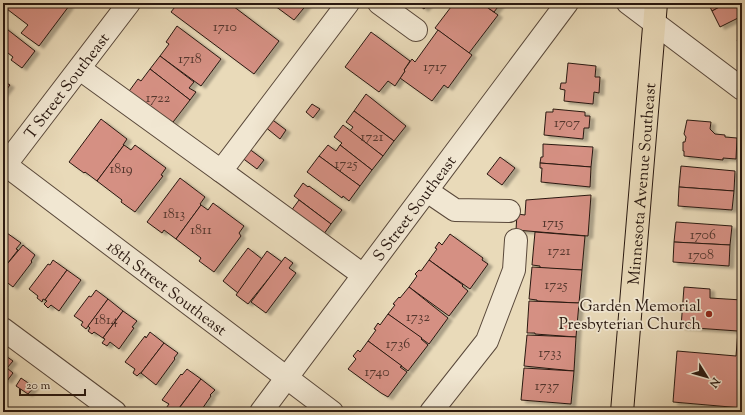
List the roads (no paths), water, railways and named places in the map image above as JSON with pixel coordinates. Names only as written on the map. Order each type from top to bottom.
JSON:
[{"type":"main road","name":"Minnesota Avenue Southeast","points":[[622,412],[655,13]]},
{"type":"street","name":"T Street Southeast","points":[[4,166],[80,69],[129,3]]},
{"type":"street","points":[[221,171],[348,3]]},
{"type":"street","points":[[379,3],[416,30]]},
{"type":"street","name":"S Street Southeast","points":[[261,412],[567,3]]},
{"type":"street","points":[[628,3],[655,13],[742,89]]},
{"type":"street","points":[[80,69],[363,275]]},
{"type":"street","name":"18th Street Southeast","points":[[4,166],[332,412]]},
{"type":"street","points":[[427,190],[454,210],[509,211]]},
{"type":"street","points":[[431,412],[487,341],[514,270],[516,240]]},
{"type":"street","points":[[3,329],[92,405],[115,412]]},
{"type":"place","name":"Garden Memorial Presbyterian Church","points":[[709,314]]}]
